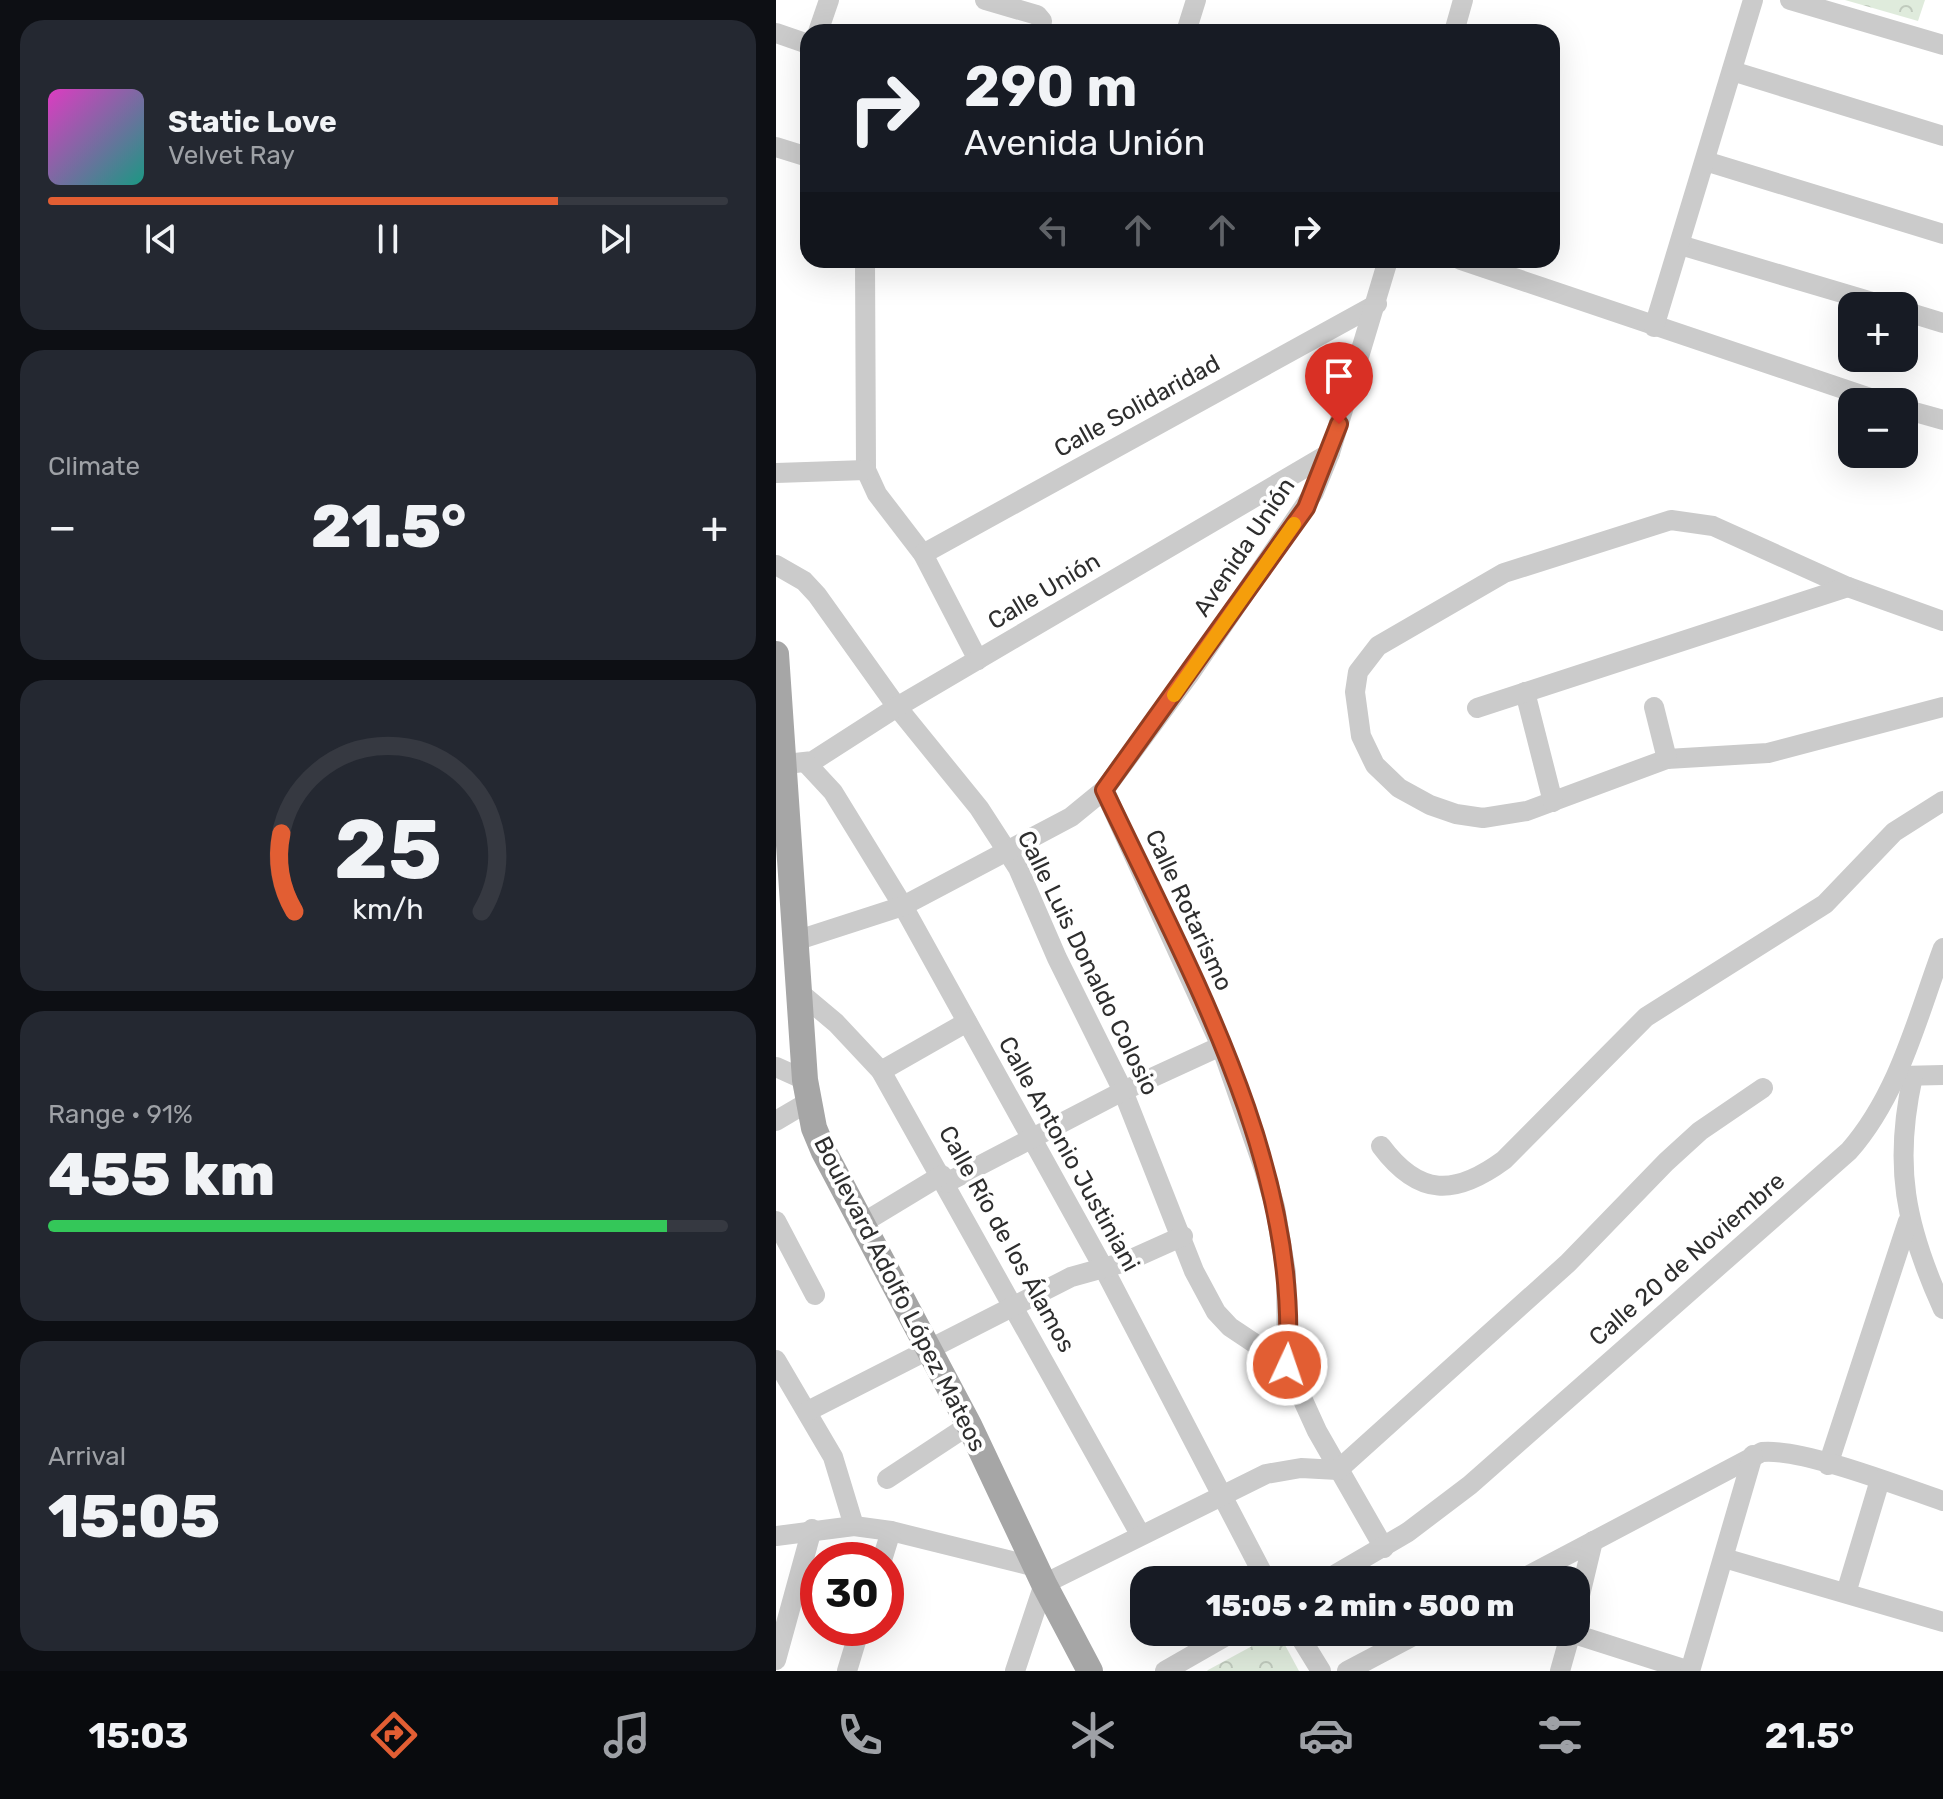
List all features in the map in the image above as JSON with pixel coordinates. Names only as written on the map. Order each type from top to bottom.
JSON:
[{"type":"main road","name":"Boulevard Adolfo López Mateos","points":[[776,654],[789,761],[784,880],[795,941],[807,1091],[824,1152],[969,1425],[1040,1576],[1090,1671]]},
{"type":"street","points":[[821,24],[829,0]]},
{"type":"street","points":[[985,0],[1037,15],[1041,24]]},
{"type":"street","points":[[1188,24],[1196,0]]},
{"type":"street","points":[[1456,24],[1463,0]]},
{"type":"street","points":[[1654,327],[1753,0]]},
{"type":"street","points":[[1790,0],[1943,45]]},
{"type":"street","points":[[776,33],[800,41]]},
{"type":"street","points":[[1732,71],[1943,136]]},
{"type":"street","points":[[776,147],[800,154]]},
{"type":"street","points":[[1705,161],[1943,234]]},
{"type":"street","points":[[1680,245],[1839,292]]},
{"type":"street","points":[[865,268],[866,470],[877,494],[923,554],[978,660]]},
{"type":"street","name":"Avenida Unión","points":[[795,941],[903,906],[1071,817],[1104,790],[1306,508],[1330,453],[1386,268]]},
{"type":"street","points":[[1484,268],[1839,388]]},
{"type":"street","name":"Calle Solidaridad","points":[[923,554],[1377,304]]},
{"type":"street","points":[[1918,315],[1943,323]]},
{"type":"street","points":[[1918,413],[1943,420]]},
{"type":"street","name":"Calle Unión","points":[[789,761],[897,707],[1330,453]]},
{"type":"street","points":[[776,473],[866,470]]},
{"type":"street","points":[[1943,621],[1848,587],[1713,526],[1671,520],[1504,573],[1378,646],[1358,672],[1355,692],[1361,736],[1375,765],[1399,788],[1456,814],[1483,818],[1553,802],[1667,759],[1768,753],[1943,707]]},
{"type":"street","name":"Calle Luis Donaldo Colosio","points":[[776,565],[804,581],[817,595],[897,707],[979,808],[1009,852],[1123,1091],[1183,1236],[1194,1271],[1216,1312],[1230,1327],[1287,1365]]},
{"type":"street","points":[[1477,708],[1848,587]]},
{"type":"street","points":[[1525,692],[1553,802]]},
{"type":"street","points":[[1654,707],[1667,759]]},
{"type":"street","name":"Calle Antonio Justiniani","points":[[789,761],[833,792],[903,906],[1103,1267],[1258,1566]]},
{"type":"street","name":"Calle Rotarismo","points":[[1104,790],[1221,1046],[1275,1207],[1286,1273],[1287,1365],[1338,1470],[1384,1548]]},
{"type":"street","points":[[1381,1146],[1409,1177],[1429,1185],[1455,1185],[1484,1174],[1504,1160],[1646,1017],[1825,904],[1894,832],[1943,801]]},
{"type":"street","name":"Calle 20 de Noviembre","points":[[1351,1566],[1384,1548],[1470,1485],[1849,1151],[1871,1127],[1904,1076],[1943,948]]},
{"type":"street","name":"Calle Río de los Álamos","points":[[799,992],[836,1023],[881,1071],[1140,1534]]},
{"type":"street","points":[[881,1071],[967,1022]]},
{"type":"street","points":[[861,1224],[944,1179],[1221,1046]]},
{"type":"street","points":[[776,1067],[807,1091],[776,1121]]},
{"type":"street","points":[[1943,1075],[1904,1076],[1901,1148],[1908,1221],[1943,1309]]},
{"type":"street","points":[[776,1536],[854,1526],[891,1531],[1040,1576],[1140,1534],[1220,1495],[1286,1469],[1338,1470],[1568,1263],[1700,1131],[1763,1088]]},
{"type":"street","points":[[776,1221],[815,1295]]},
{"type":"street","points":[[1828,1465],[1908,1221]]},
{"type":"street","points":[[808,1411],[1071,1277],[1125,1262],[1183,1236]]},
{"type":"street","points":[[776,1360],[784,1388],[808,1411],[842,1477],[854,1526]]},
{"type":"street","points":[[887,1479],[969,1425]]},
{"type":"street","points":[[1546,1566],[1753,1455],[1772,1451],[1942,1497]]},
{"type":"street","points":[[1590,1639],[1690,1671],[1753,1455]]},
{"type":"street","points":[[1846,1593],[1880,1480]]},
{"type":"street","points":[[776,1660],[812,1529]]},
{"type":"street","points":[[888,1542],[891,1531]]},
{"type":"street","points":[[1587,1566],[1593,1541]]},
{"type":"street","points":[[1724,1558],[1943,1622]]},
{"type":"street","points":[[1015,1671],[1040,1576]]},
{"type":"street","points":[[847,1671],[855,1646]]},
{"type":"street","points":[[1165,1671],[1209,1646]]},
{"type":"street","points":[[1306,1646],[1321,1671]]},
{"type":"street","points":[[1347,1671],[1394,1646]]},
{"type":"street","points":[[1560,1671],[1567,1646]]},
{"type":"green space","points":[[1845,0],[1925,0],[1918,21]]},
{"type":"green space","points":[[1252,1646],[1286,1646],[1299,1671],[1207,1671]]},
{"type":"slow traffic","points":[[1174,695],[1294,524]]},
{"type":"route","points":[[1287,1365],[1286,1273],[1275,1207],[1264,1169],[1242,1102],[1193,978],[1104,790],[1306,508],[1339,424]]}]
